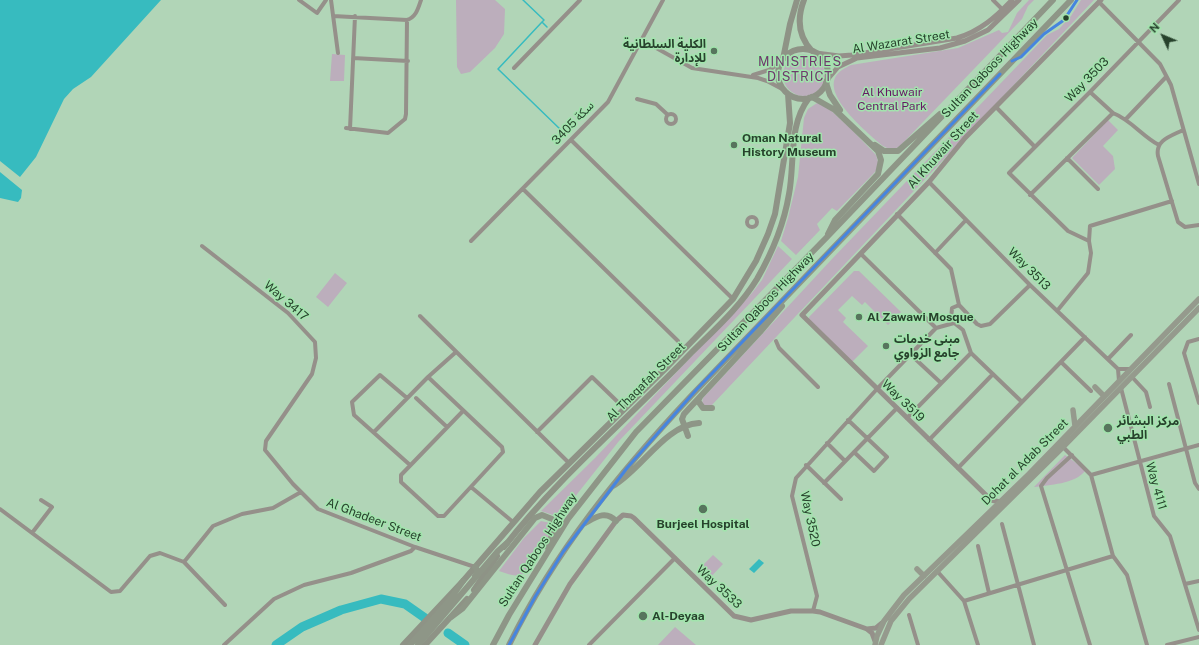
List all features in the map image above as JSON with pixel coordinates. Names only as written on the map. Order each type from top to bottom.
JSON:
[{"type":"highway","name":"Sultan Qaboos Highway","points":[[493,645],[568,519],[636,432],[827,237],[1053,0]]},
{"type":"highway","name":"Sultan Qaboos Highway","points":[[509,645],[530,605],[582,525],[608,489],[691,396],[1070,0]]},
{"type":"highway","points":[[827,81],[833,101],[841,111],[880,148],[888,152],[902,148],[933,118],[945,112]]},
{"type":"highway","points":[[811,98],[835,110],[878,151],[881,160],[878,174],[835,220],[827,237]]},
{"type":"highway","points":[[688,436],[683,426],[682,419],[684,414],[760,332],[814,268]]},
{"type":"highway","points":[[702,394],[698,401],[700,404],[703,408],[712,408]]},
{"type":"highway","points":[[608,489],[625,479],[668,437],[683,426],[699,423]]},
{"type":"highway","points":[[451,617],[463,608],[535,518],[542,515],[552,519],[556,526],[547,547],[546,554]]},
{"type":"highway","points":[[582,525],[603,515],[610,516],[616,521]]},
{"type":"highway","points":[[418,645],[463,594],[498,551],[507,543]]},
{"type":"highway","points":[[463,594],[464,589],[477,574],[475,567]]},
{"type":"highway","points":[[410,645],[448,602],[463,581]]},
{"type":"main road","points":[[797,0],[778,75],[786,92],[798,99],[811,98],[821,91],[827,81],[825,63],[802,37],[800,16],[804,0]]},
{"type":"main road","points":[[782,61],[797,50],[815,52]]},
{"type":"main road","name":"Al Thaqafah Street","points":[[403,645],[463,581],[513,522],[569,463],[625,409],[733,299],[756,261],[775,214],[790,123],[786,92]]},
{"type":"main road","name":"Al Thaqafah Street","points":[[426,645],[470,596],[507,543],[567,476],[701,343],[738,304],[754,283],[777,239],[791,184],[797,117],[811,98]]},
{"type":"main road","points":[[701,343],[734,305],[733,299],[739,298],[754,283]]},
{"type":"main road","name":"Dohat al Adab Street","points":[[875,643],[884,621],[899,601],[992,511],[1199,299]]},
{"type":"main road","name":"Dohat al Adab Street","points":[[881,645],[891,621],[898,611],[1199,309]]},
{"type":"main road","points":[[1093,389],[1104,396]]},
{"type":"main road","points":[[1074,410],[1075,426]]},
{"type":"main road","points":[[917,569],[924,576]]},
{"type":"street","points":[[299,0],[317,13],[326,0]]},
{"type":"street","points":[[331,0],[338,53]]},
{"type":"street","points":[[333,16],[407,20],[412,18],[418,12],[422,0]]},
{"type":"street","points":[[514,68],[580,0]]},
{"type":"street","name":"سكة 3405","points":[[471,241],[608,102],[663,0]]},
{"type":"street","points":[[988,30],[1004,13],[993,0]]},
{"type":"street","name":"Al Wazarat Street","points":[[815,52],[839,56],[852,55],[946,41],[973,32],[988,23],[1012,0]]},
{"type":"street","name":"Al Wazarat Street","points":[[827,81],[838,67],[850,60],[947,46],[965,41],[988,30],[1020,0]]},
{"type":"street","name":"Way 3503","points":[[1030,195],[1008,173],[1090,92],[1179,0]]},
{"type":"street","points":[[1100,1],[1160,64],[1171,85],[1199,184]]},
{"type":"street","name":"Al Khuwair Street","points":[[802,315],[929,182],[965,138],[1100,1]]},
{"type":"street","points":[[355,16],[348,129],[388,133],[405,119],[406,114],[408,61],[407,20]]},
{"type":"street","points":[[642,40],[692,68],[749,76],[767,81],[786,92]]},
{"type":"street","points":[[353,58],[408,61]]},
{"type":"street","points":[[749,76],[763,73],[782,61]]},
{"type":"street","points":[[1126,119],[1166,77]]},
{"type":"street","points":[[1090,92],[1113,113],[1126,119],[1149,140],[1159,145]]},
{"type":"street","points":[[637,99],[656,104],[668,116]]},
{"type":"street","points":[[996,107],[1035,147]]},
{"type":"street","points":[[1089,241],[1068,231],[1030,195],[1113,113]]},
{"type":"street","points":[[1183,130],[1164,139],[1159,145],[1158,156],[1180,225],[1185,227],[1199,225]]},
{"type":"street","points":[[571,140],[733,299]]},
{"type":"street","points":[[1067,158],[1098,189]]},
{"type":"street","name":"Way 3513","points":[[929,182],[1030,285],[1118,369]]},
{"type":"street","points":[[523,188],[678,341]]},
{"type":"street","points":[[1057,311],[1088,273],[1092,253],[1089,241],[1090,226],[1172,201]]},
{"type":"street","points":[[897,214],[952,269],[959,305],[977,324],[986,326],[993,322],[1030,285]]},
{"type":"street","points":[[935,252],[966,220]]},
{"type":"street","name":"Way 3417","points":[[202,246],[288,313],[315,342],[316,358],[312,374],[266,441],[265,450]]},
{"type":"street","points":[[861,254],[936,328],[951,322]]},
{"type":"street","points":[[951,322],[952,308],[959,305]]},
{"type":"street","name":"Way 3519","points":[[802,315],[991,500]]},
{"type":"street","points":[[420,316],[569,463]]},
{"type":"street","points":[[951,322],[963,330],[971,353],[1022,402]]},
{"type":"street","name":"Way 3520","points":[[813,611],[817,596],[792,496],[796,478],[806,465],[848,420],[936,328]]},
{"type":"street","points":[[1108,359],[1131,335]]},
{"type":"street","points":[[958,468],[1085,337]]},
{"type":"street","points":[[1199,339],[1188,342],[1184,353],[1199,403]]},
{"type":"street","points":[[776,341],[779,348],[818,386]]},
{"type":"street","points":[[374,432],[428,377],[456,352]]},
{"type":"street","points":[[907,418],[971,353]]},
{"type":"street","points":[[910,354],[940,383]]},
{"type":"street","points":[[1061,362],[1093,389]]},
{"type":"street","points":[[1119,381],[1118,369],[1131,370]]},
{"type":"street","points":[[930,440],[993,374]]},
{"type":"street","points":[[407,398],[380,375],[352,402],[354,415],[410,465]]},
{"type":"street","points":[[428,377],[464,411],[502,448],[503,452],[444,516],[438,516],[401,482],[401,475],[464,411]]},
{"type":"street","points":[[537,432],[592,377],[625,409]]},
{"type":"street","points":[[1132,377],[1146,392],[1150,407]]},
{"type":"street","points":[[1169,384],[1195,483],[1199,489]]},
{"type":"street","name":"Way 4111","points":[[1121,388],[1154,516],[1170,536],[1199,630]]},
{"type":"street","points":[[416,398],[447,428]]},
{"type":"street","points":[[824,483],[897,408]]},
{"type":"street","points":[[848,420],[887,457],[874,471],[854,452]]},
{"type":"street","points":[[827,443],[845,461]]},
{"type":"street","points":[[1092,475],[1199,445]]},
{"type":"street","points":[[1063,447],[1092,475],[1113,556],[1127,575],[1147,645]]},
{"type":"street","name":"Al Ghadeer Street","points":[[265,450],[318,509],[415,547],[475,567]]},
{"type":"street","points":[[1072,455],[1047,478],[1041,486],[1090,645]]},
{"type":"street","points":[[806,465],[841,499]]},
{"type":"street","points":[[471,487],[513,522]]},
{"type":"street","points":[[184,562],[208,530],[213,526],[242,514],[273,508],[302,492]]},
{"type":"street","points":[[32,533],[52,507],[41,500]]},
{"type":"street","points":[[992,511],[991,500],[1000,502]]},
{"type":"street","points":[[0,509],[111,592],[120,591],[154,553],[184,562],[225,605]]},
{"type":"street","name":"Way 3533","points":[[616,521],[623,515],[631,516],[737,618],[751,620],[791,611],[813,611],[827,614],[867,629]]},
{"type":"street","points":[[535,645],[570,584],[616,521]]},
{"type":"street","points":[[1002,524],[1034,645]]},
{"type":"street","points":[[978,546],[989,593]]},
{"type":"street","points":[[224,645],[274,599],[304,585],[351,573],[411,551],[415,547]]},
{"type":"street","points":[[964,601],[1113,556]]},
{"type":"street","points":[[589,645],[675,558]]},
{"type":"street","points":[[937,571],[964,601],[978,645]]},
{"type":"street","points":[[1185,584],[1199,581]]},
{"type":"street","points":[[909,615],[918,645]]},
{"type":"street","points":[[867,629],[876,628],[884,621]]},
{"type":"street","points":[[867,629],[873,635],[875,643]]},
{"type":"street","points":[[1167,645],[1180,643],[1199,637]]},
{"type":"green space","points":[[456,0],[495,0],[505,9],[504,34],[495,48],[470,72],[461,74],[457,67]]},
{"type":"green space","name":"Al Khuwair Central Park","points":[[1029,0],[1034,0],[1028,6],[1022,19],[899,147],[891,150],[883,146],[849,114],[841,104],[836,94],[834,85],[836,76],[845,68],[851,65],[958,48],[999,30],[1002,33],[1008,32],[1017,13]]},
{"type":"green space","points":[[1081,0],[1094,0],[711,406],[706,407],[702,403],[703,398],[832,259],[1047,35],[1059,29],[1071,16]]},
{"type":"green space","points":[[332,54],[345,55],[344,81],[330,81]]},
{"type":"green space","points":[[804,54],[819,60],[825,75],[819,90],[804,96],[789,90],[783,75],[789,60]]},
{"type":"green space","name":"Al Khuwair Central Park","points":[[817,103],[825,105],[851,129],[876,155],[879,165],[875,172],[837,211],[832,208],[817,224],[820,230],[796,255],[781,241],[798,177],[804,118],[808,109]]},
{"type":"green space","points":[[1108,120],[1118,130],[1103,146],[1113,156],[1115,169],[1099,185],[1072,158]]},
{"type":"green space","points":[[778,246],[792,259],[619,441],[559,517],[541,511],[595,458],[752,293],[762,280]]},
{"type":"green space","points":[[854,271],[859,271],[901,312],[888,325],[865,302],[862,305],[852,296],[838,310],[846,318],[843,322],[868,346],[852,362],[809,320],[809,317]]},
{"type":"green space","points":[[335,273],[347,283],[328,307],[316,297]]},
{"type":"green space","points":[[1065,455],[1085,471],[1075,479],[1034,487]]},
{"type":"green space","points":[[541,521],[550,523],[552,531],[526,572],[516,576],[499,571],[524,538]]},
{"type":"green space","points":[[713,555],[723,564],[707,581],[697,571]]},
{"type":"green space","points":[[675,627],[696,645],[658,645]]},
{"type":"water","points":[[0,0],[161,0],[91,77],[73,89],[64,99],[36,157],[20,177],[0,161]]},
{"type":"water","points":[[0,172],[22,190],[21,198],[18,202],[0,198]]},
{"type":"water","points":[[759,559],[764,563],[754,573],[749,569]]},
{"type":"waterway","points":[[523,0],[544,20],[542,22],[547,27]]},
{"type":"waterway","points":[[542,22],[498,69],[561,130]]},
{"type":"waterway","points":[[276,645],[302,627],[341,610],[381,599],[405,604],[425,618]]},
{"type":"waterway","points":[[448,633],[465,645]]},
{"type":"transit line","points":[[1012,61],[1021,57],[1044,34],[1064,20],[1077,0]]},
{"type":"transit line","points":[[509,645],[535,597],[563,552],[627,468],[697,389],[1000,74]]},
{"type":"place","name":"الكلية السلطانية للإدارة","points":[[714,51]]},
{"type":"place","name":"Oman Natural History Museum","points":[[734,145]]},
{"type":"place","name":"Al Zawawi Mosque","points":[[859,317]]},
{"type":"place","name":"مبنى خدمات جامع الزواوي","points":[[886,346]]},
{"type":"place","name":"مركز البشائر الطبي","points":[[1108,428]]},
{"type":"place","name":"Burjeel Hospital","points":[[703,509]]},
{"type":"place","name":"Al-Deyaa","points":[[643,616]]},
{"type":"district","name":"MINISTRIES DISTRICT","points":[[800,70]]}]
